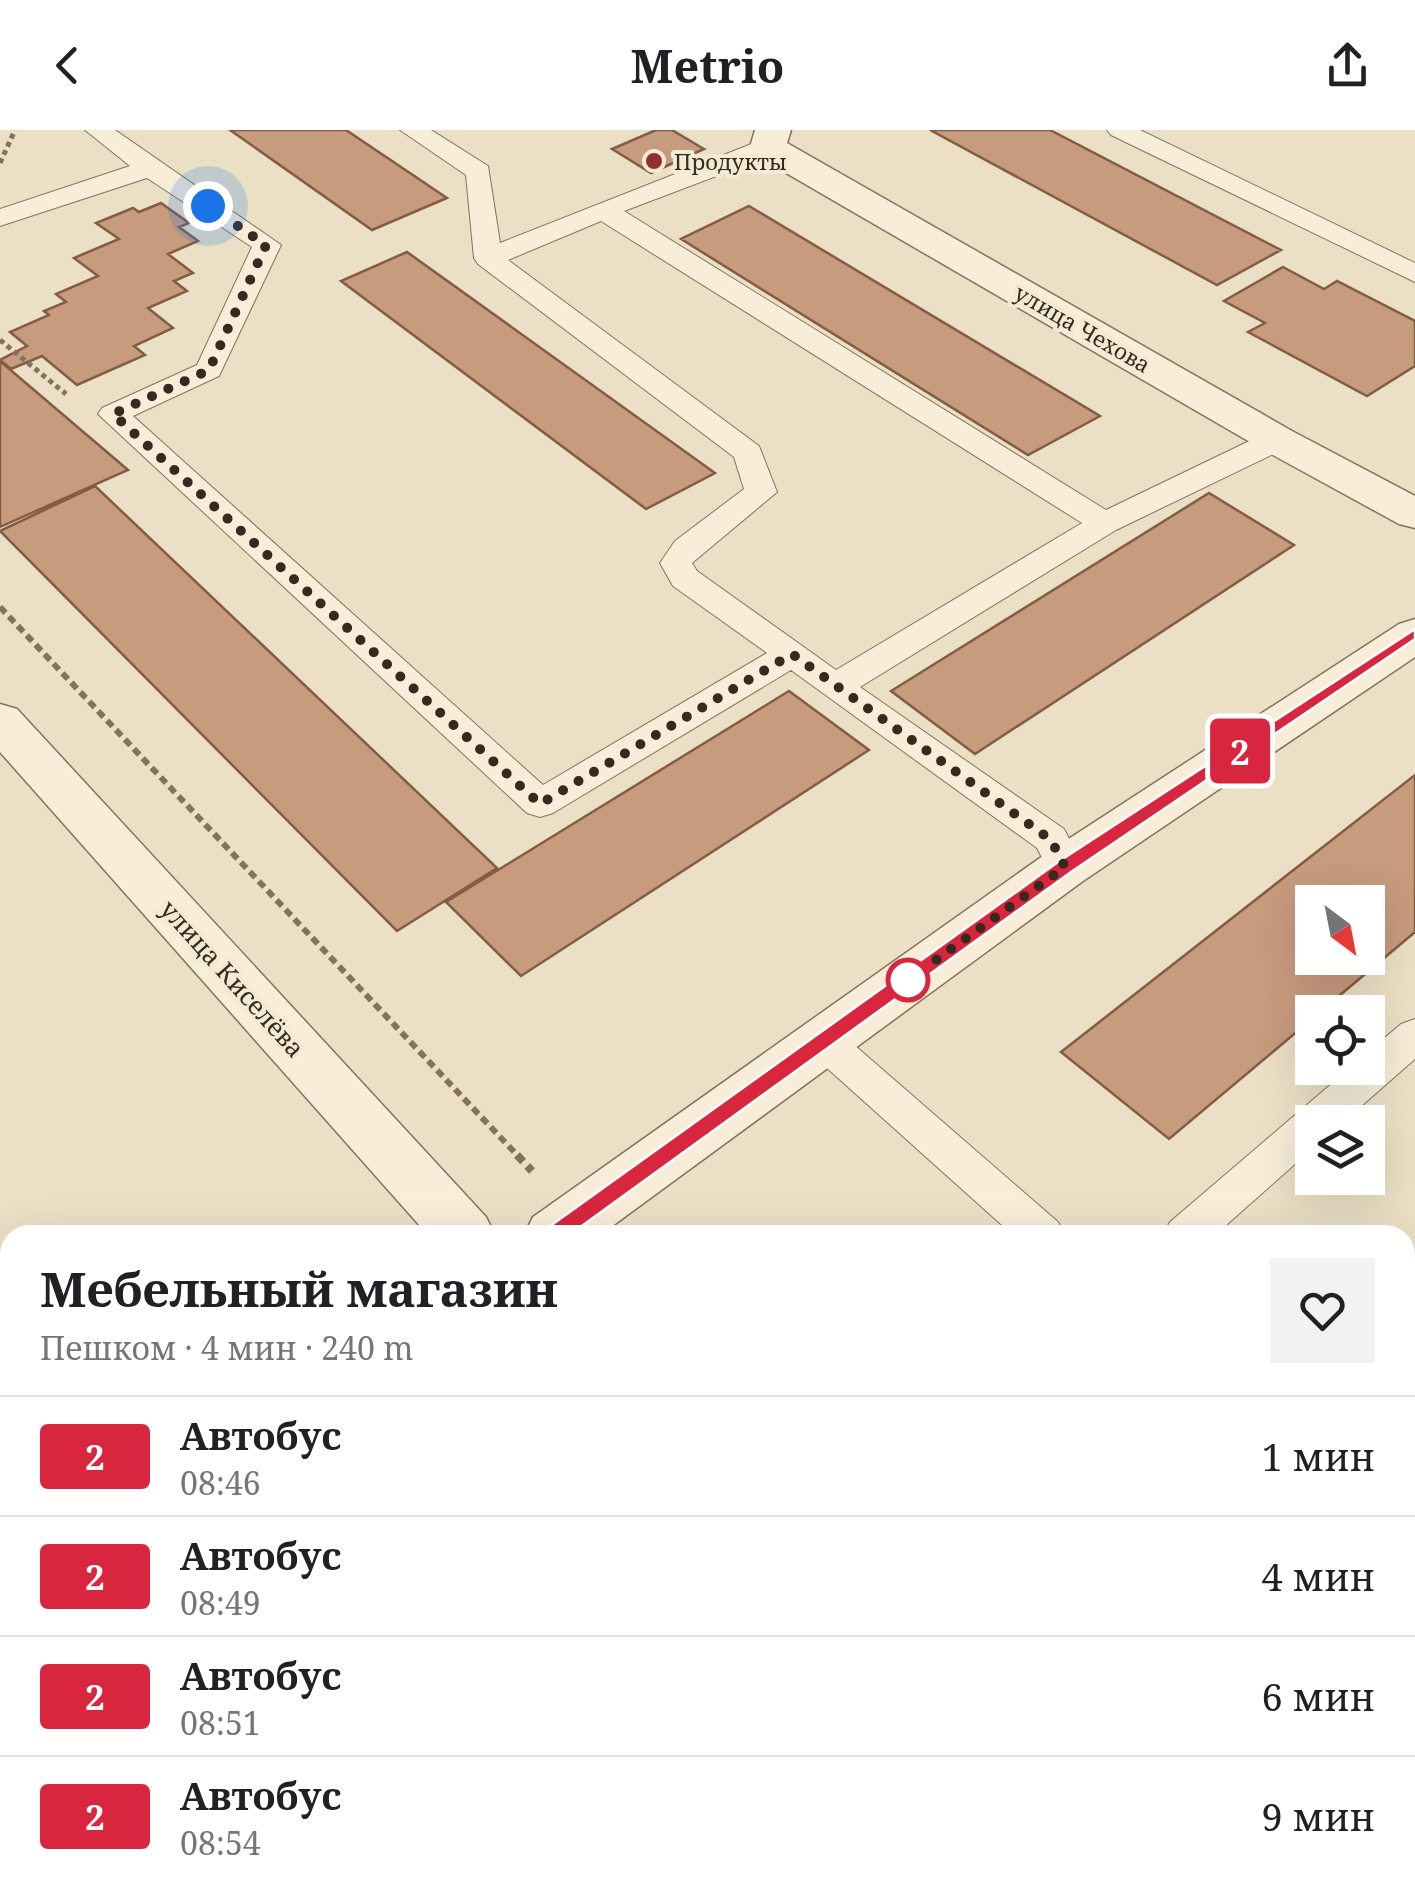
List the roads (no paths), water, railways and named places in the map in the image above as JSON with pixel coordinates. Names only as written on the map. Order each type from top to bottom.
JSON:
[{"type":"street","name":"улица Чехова","points":[[770,135],[1277,440],[1415,514]]},
{"type":"street","points":[[568,1225],[1065,867],[1415,635]]},
{"type":"street","name":"улица Киселёва","points":[[0,721],[456,1225]]},
{"type":"lane","points":[[98,130],[266,245],[209,370],[113,414],[540,804],[792,654]]},
{"type":"lane","points":[[1120,130],[1415,274]]},
{"type":"lane","points":[[422,132],[480,172],[488,258],[748,453],[762,492],[686,548],[676,563],[685,578],[1051,840],[1065,867]]},
{"type":"lane","points":[[488,258],[770,135]]},
{"type":"lane","points":[[0,218],[150,168]]},
{"type":"lane","points":[[603,210],[1105,523]]},
{"type":"lane","points":[[835,686],[1105,523],[1277,440]]},
{"type":"lane","points":[[1335,1105],[1415,1035]]},
{"type":"lane","points":[[824,1041],[1031,1225]]},
{"type":"lane","points":[[1197,1225],[1295,1140]]},
{"type":"place","name":"Продукты","points":[[654,161]]}]
